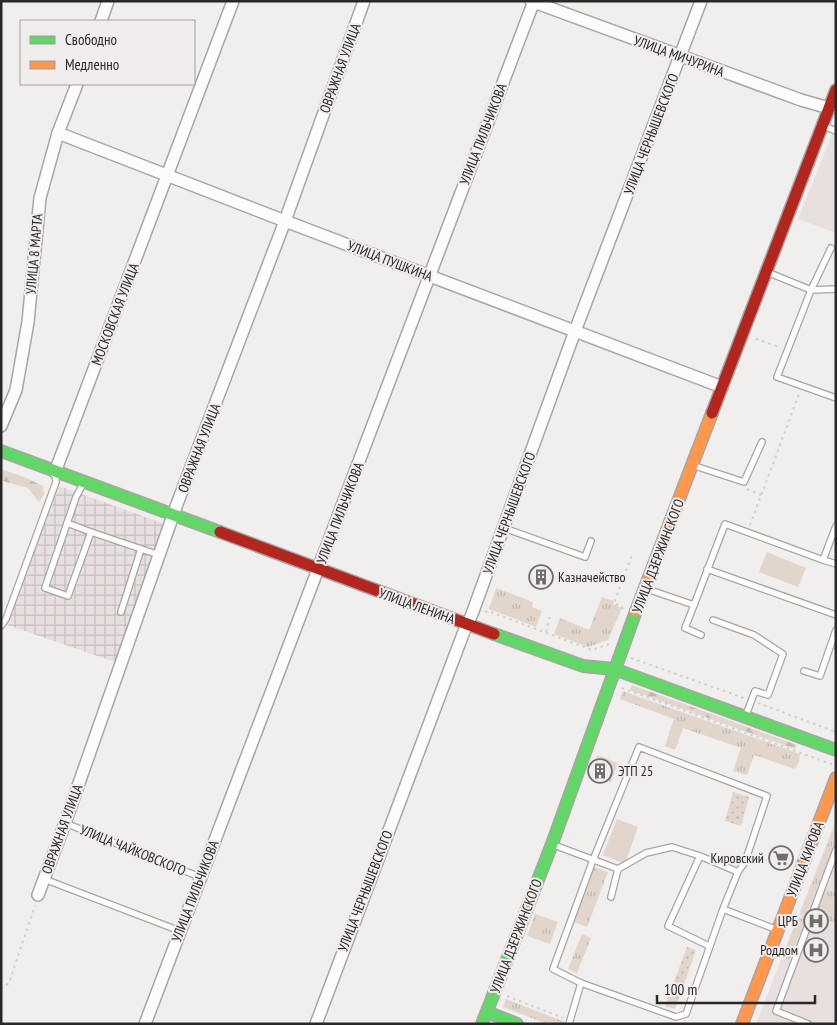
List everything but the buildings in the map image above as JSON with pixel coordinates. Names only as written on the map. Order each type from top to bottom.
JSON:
[{"type":"main road","name":"УЛИЦА ДЗЕРЖИНСКОГО","points":[[482,1024],[552,844],[614,669],[836,90]]},
{"type":"main road","name":"УЛИЦА ЛЕНИНА","points":[[1,451],[468,625],[583,666],[614,669],[626,673],[836,750]]},
{"type":"main road","name":"УЛИЦА КИРОВА","points":[[742,1024],[836,778]]},
{"type":"main road","points":[[487,1012],[517,1024]]},
{"type":"street","points":[[101,20],[108,1]]},
{"type":"street","name":"МОСКОВСКАЯ УЛИЦА","points":[[55,472],[233,1]]},
{"type":"street","name":"ОВРАЖНАЯ УЛИЦА","points":[[38,895],[159,555],[285,221],[364,1]]},
{"type":"street","name":"УЛИЦА ЧЕРНЫШЕВСКОГО","points":[[316,1024],[468,625],[575,330],[701,1]]},
{"type":"street","name":"УЛИЦА МИЧУРИНА","points":[[533,2],[829,108]]},
{"type":"street","name":"УЛИЦА ПИЛЬЧИКОВА","points":[[145,1024],[533,2]]},
{"type":"street","name":"УЛИЦА 8 МАРТА","points":[[1,426],[16,390],[28,322],[40,198],[58,133],[77,85]]},
{"type":"street","name":"УЛИЦА ПУШКИНА","points":[[58,133],[722,387]]},
{"type":"lane","points":[[822,125],[836,130]]},
{"type":"lane","points":[[831,248],[810,290],[777,377],[836,398]]},
{"type":"lane","points":[[766,272],[810,290],[836,289]]},
{"type":"lane","points":[[692,465],[744,482],[762,442]]},
{"type":"lane","name":"МОСКОВСКАЯ УЛИЦА","points":[[1,626],[6,619],[56,482],[55,472]]},
{"type":"lane","points":[[84,482],[67,523],[45,588],[68,596],[91,532]]},
{"type":"lane","points":[[67,523],[159,555]]},
{"type":"lane","points":[[701,636],[685,628],[725,524],[836,564]]},
{"type":"lane","points":[[823,560],[836,526]]},
{"type":"lane","points":[[504,528],[585,557],[591,541]]},
{"type":"lane","points":[[121,612],[141,549]]},
{"type":"lane","points":[[708,569],[836,615]]},
{"type":"lane","points":[[645,588],[694,605]]},
{"type":"lane","points":[[713,620],[754,635],[783,654],[768,695],[755,691],[745,717]]},
{"type":"lane","points":[[804,671],[820,676],[836,630]]},
{"type":"lane","points":[[639,747],[767,796],[745,862],[738,872],[709,946],[686,1014],[676,1017],[581,983],[553,969],[593,860],[639,747]]},
{"type":"lane","name":"УЛИЦА ЧАЙКОВСКОГО","points":[[65,823],[200,877]]},
{"type":"lane","points":[[552,844],[618,870]]},
{"type":"lane","points":[[611,897],[618,870],[646,853],[672,847],[700,856],[738,872]]},
{"type":"lane","points":[[808,1024],[776,1011],[836,850]]},
{"type":"lane","points":[[700,856],[668,926],[709,946]]},
{"type":"lane","points":[[44,879],[180,931]]},
{"type":"lane","points":[[723,910],[777,930]]},
{"type":"lane","points":[[570,1022],[581,983]]},
{"type":"path","points":[[750,337],[782,348]]},
{"type":"path","points":[[748,532],[800,392]]},
{"type":"path","points":[[743,488],[761,495]]},
{"type":"path","points":[[623,609],[614,603],[632,555]]},
{"type":"path","points":[[546,632],[550,615]]},
{"type":"path","points":[[626,673],[630,652]]},
{"type":"path","points":[[630,657],[836,732]]},
{"type":"path","points":[[1,989],[9,983],[38,895]]},
{"type":"path","points":[[502,995],[570,1022]]},
{"type":"shaded area","points":[[836,125],[836,233],[798,219]]},
{"type":"shaded area","points":[[59,486],[165,524],[118,663],[7,625]]},
{"type":"shaded area","name":"ЦРБ","points":[[836,819],[836,1024],[756,1024]]},
{"type":"green space","points":[[1,469],[43,486],[44,494],[39,502],[28,488],[3,481]]},
{"type":"green space","points":[[767,552],[806,568],[798,587],[759,572]]},
{"type":"green space","points":[[496,588],[533,602],[532,607],[542,611],[536,627],[489,609]]},
{"type":"green space","points":[[602,597],[614,601],[613,604],[622,608],[608,640],[588,647],[554,634],[560,618],[589,630]]},
{"type":"green space","points":[[632,685],[797,745],[795,749],[630,690]]},
{"type":"green space","points":[[623,691],[800,754],[799,762],[795,769],[754,755],[747,775],[733,771],[741,748],[683,728],[675,750],[665,746],[674,719],[620,699]]},
{"type":"green space","points":[[597,755],[618,763],[611,782],[590,773]]},
{"type":"green space","points":[[733,792],[749,797],[741,826],[725,821]]},
{"type":"green space","points":[[617,819],[638,827],[625,864],[603,855]]},
{"type":"green space","points":[[836,823],[836,840],[806,915],[800,913]]},
{"type":"green space","points":[[594,867],[608,872],[587,927],[574,922]]},
{"type":"green space","points":[[823,888],[836,893],[836,923],[820,918],[815,909]]},
{"type":"green space","points":[[535,914],[558,922],[550,944],[527,936]]},
{"type":"green space","points":[[798,918],[805,920],[789,960],[782,957]]},
{"type":"green space","points":[[582,934],[591,938],[577,973],[568,969]]},
{"type":"green space","points":[[687,947],[696,950],[675,1009],[665,1006]]},
{"type":"green space","points":[[506,999],[565,1022],[564,1024],[547,1024],[503,1007]]},
{"type":"traffic: fast","points":[[1,451],[220,532]]},
{"type":"traffic: fast","points":[[482,1024],[552,844],[636,611]]},
{"type":"traffic: fast","points":[[494,634],[583,666],[614,669],[836,750]]},
{"type":"traffic: fast","points":[[487,1012],[517,1024]]},
{"type":"traffic: slow","points":[[636,611],[712,413]]},
{"type":"traffic: slow","points":[[742,1024],[836,778]]},
{"type":"traffic: jam","points":[[712,413],[836,90]]},
{"type":"traffic: jam","points":[[220,532],[494,634]]},
{"type":"place","name":"Казначейство","points":[[541,577]]},
{"type":"place","name":"ЭТП 25","points":[[600,771]]},
{"type":"place","name":"Кировский","points":[[781,858]]},
{"type":"place","name":"ЦРБ","points":[[816,921]]},
{"type":"place","name":"Роддом","points":[[816,950]]}]
